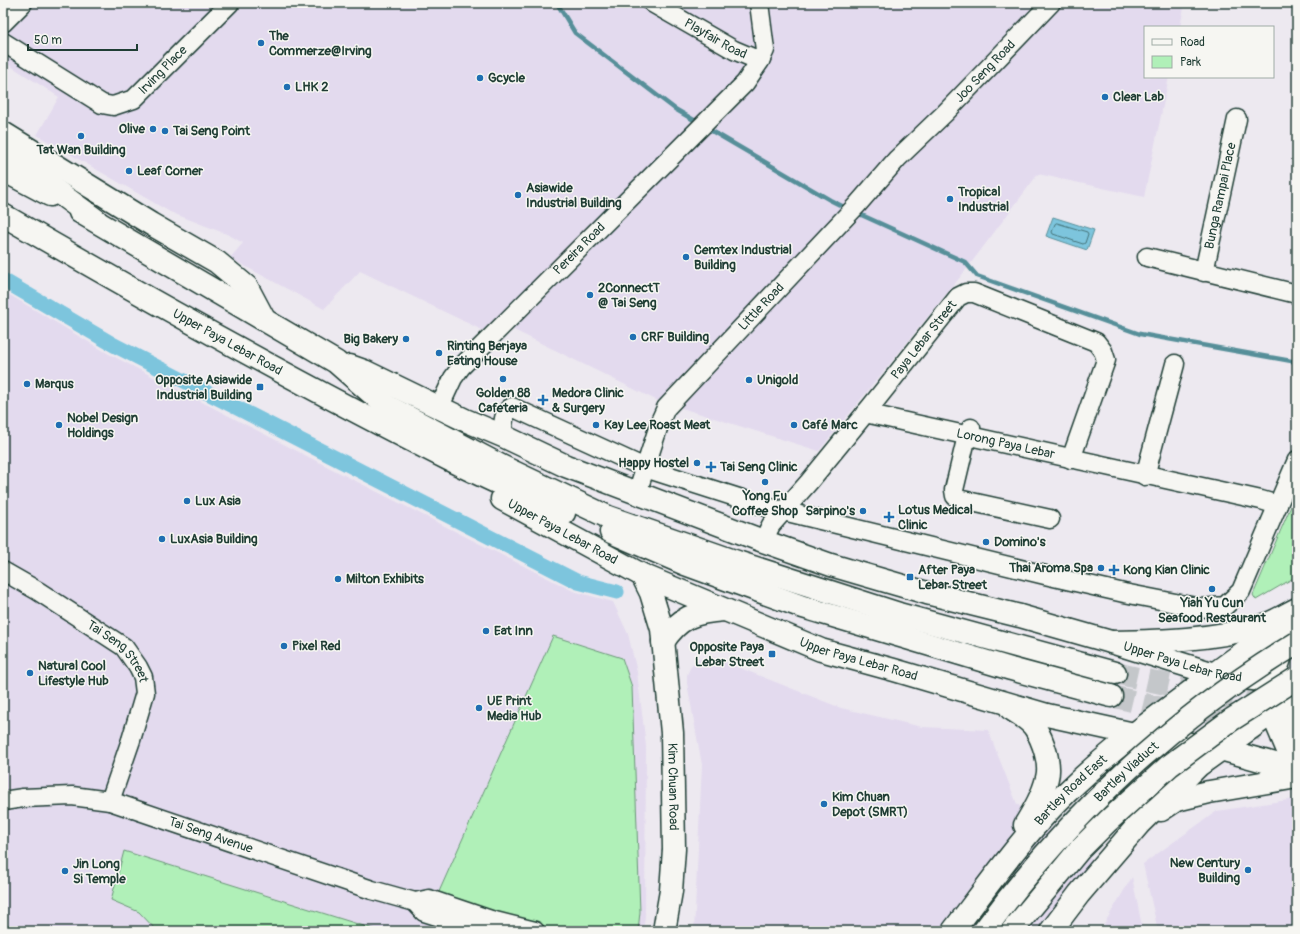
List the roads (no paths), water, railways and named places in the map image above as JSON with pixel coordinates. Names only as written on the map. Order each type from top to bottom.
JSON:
[{"type":"main road","points":[[3,133],[151,224],[217,262],[247,287],[264,320]]},
{"type":"main road","points":[[3,152],[96,220]]},
{"type":"main road","name":"Upper Paya Lebar Road","points":[[3,170],[96,220],[336,362],[386,405],[502,467],[608,517],[740,563],[899,614],[1116,673]]},
{"type":"main road","name":"Upper Paya Lebar Road","points":[[3,214],[70,254],[278,369],[455,463],[570,515],[685,564],[803,607],[1010,670],[1111,696]]},
{"type":"main road","name":"Upper Paya Lebar Road","points":[[336,362],[341,362],[364,371],[439,408],[566,466],[763,541],[831,565],[927,593],[1020,616],[1214,674],[1297,685]]},
{"type":"main road","name":"Upper Paya Lebar Road","points":[[455,463],[467,477],[492,494],[642,575],[821,650],[1047,715],[1134,734],[1220,749],[1297,770]]},
{"type":"main road","name":"Kim Chuan Road","points":[[642,575],[651,593],[662,629],[672,733],[674,849],[672,884],[664,931]]},
{"type":"main road","points":[[1111,642],[1169,640],[1216,635],[1262,626],[1297,609]]},
{"type":"main road","points":[[663,642],[670,631],[690,616],[705,612],[724,610]]},
{"type":"main road","name":"Bartley Road East","points":[[953,931],[1002,866],[1044,816],[1067,792],[1134,734],[1297,614]]},
{"type":"main road","points":[[1297,626],[1286,641],[1272,682],[1272,713],[1289,753],[1297,761]]},
{"type":"main road","name":"Bartley Viaduct","points":[[984,931],[1032,870],[1062,835],[1133,764],[1174,729],[1225,690],[1297,643]]},
{"type":"main road","name":"Bartley Viaduct","points":[[1012,931],[1079,850],[1108,821],[1169,766],[1231,720],[1297,678]]},
{"type":"main road","points":[[1051,931],[1079,894],[1139,824],[1199,765],[1297,695]]},
{"type":"main road","points":[[980,696],[1000,703],[1022,715],[1035,727],[1044,748],[1048,763],[1048,777],[1037,805],[1002,866]]},
{"type":"main road","points":[[1297,714],[1289,723],[1287,730],[1297,744]]},
{"type":"main road","points":[[1139,824],[1176,800],[1209,792],[1297,777]]},
{"type":"street","points":[[3,23],[23,3]]},
{"type":"street","name":"Irving Place","points":[[3,42],[102,104],[113,106],[134,99],[230,3]]},
{"type":"street","name":"Playfair Road","points":[[652,3],[734,50],[760,61]]},
{"type":"street","points":[[759,3],[765,50],[760,61]]},
{"type":"street","name":"Joo Seng Road","points":[[918,139],[1051,3]]},
{"type":"street","name":"Pereira Road","points":[[439,408],[453,378],[461,367],[745,83],[760,61]]},
{"type":"street","name":"Bunga Rampai Place","points":[[1204,272],[1237,119]]},
{"type":"street","name":"Little Road","points":[[637,493],[666,408],[857,205],[897,159],[918,139]]},
{"type":"street","points":[[1147,257],[1297,294]]},
{"type":"street","name":"Paya Lebar Street","points":[[763,541],[771,524],[784,511],[865,413],[958,297],[966,293],[974,293],[1096,342],[1103,351],[1106,360],[1071,459]]},
{"type":"street","points":[[1145,476],[1175,364]]},
{"type":"street","points":[[503,436],[505,417],[507,411],[512,407],[645,468],[742,499],[784,511],[1045,575],[1124,593],[1201,608],[1225,606],[1241,591],[1297,460]]},
{"type":"street","name":"Lorong Paya Lebar","points":[[865,413],[970,432],[1071,459],[1278,505]]},
{"type":"street","points":[[970,432],[954,490],[954,496],[958,499],[1050,519]]},
{"type":"street","name":"Tai Seng Street","points":[[3,571],[38,591],[124,647],[143,677],[145,693],[110,801]]},
{"type":"street","name":"Tai Seng Avenue","points":[[3,801],[23,798],[72,796],[110,801],[372,890],[415,902],[429,899],[491,920],[535,931]]},
{"type":"street","name":"Tai Seng Avenue","points":[[415,902],[424,912],[484,931]]},
{"type":"water","points":[[1053,217],[1094,230],[1087,250],[1046,236]]},
{"type":"waterway","points":[[557,3],[575,33],[675,109],[699,123]]},
{"type":"waterway","points":[[705,127],[848,209]]},
{"type":"waterway","points":[[855,212],[965,262],[977,276],[1140,334],[1297,362]]},
{"type":"waterway","points":[[3,280],[114,345],[578,582],[617,592]]},
{"type":"tunnel","points":[[1115,673],[1271,707]]},
{"type":"tunnel","points":[[1111,696],[1208,719],[1297,737]]},
{"type":"place","name":"The Commerze@Irving","points":[[261,43]]},
{"type":"place","name":"Gcycle","points":[[480,78]]},
{"type":"place","name":"LHK 2","points":[[287,87]]},
{"type":"place","name":"Clear Lab","points":[[1105,97]]},
{"type":"place","name":"Olive","points":[[153,129]]},
{"type":"place","name":"Tai Seng Point","points":[[165,131]]},
{"type":"place","name":"Tat Wan Building","points":[[81,136]]},
{"type":"place","name":"Leaf Corner","points":[[129,171]]},
{"type":"place","name":"Asiawide Industrial Building","points":[[518,195]]},
{"type":"place","name":"Tropical Industrial","points":[[950,199]]},
{"type":"place","name":"Cemtex Industrial Building","points":[[686,257]]},
{"type":"place","name":"2ConnectT @ Tai Seng","points":[[590,295]]},
{"type":"place","name":"CRF Building","points":[[633,337]]},
{"type":"place","name":"Big Bakery","points":[[406,339]]},
{"type":"place","name":"Rinting Berjaya Eating House","points":[[439,353]]},
{"type":"place","name":"Golden 88 Cafeteria","points":[[503,379]]},
{"type":"place","name":"Unigold","points":[[749,380]]},
{"type":"place","name":"Marqus","points":[[27,384]]},
{"type":"place","name":"Opposite Asiawide Industrial Building","points":[[260,387]]},
{"type":"place","name":"Medora Clinic & Surgery","points":[[543,400]]},
{"type":"place","name":"Nobel Design Holdings","points":[[59,425]]},
{"type":"place","name":"Kay Lee Roast Meat","points":[[596,425]]},
{"type":"place","name":"Café Marc","points":[[794,425]]},
{"type":"place","name":"Happy Hostel","points":[[697,463]]},
{"type":"place","name":"Tai Seng Clinic","points":[[711,467]]},
{"type":"place","name":"Yong Fu Coffee Shop","points":[[765,482]]},
{"type":"place","name":"Lux Asia","points":[[187,501]]},
{"type":"place","name":"Sarpino's","points":[[863,511]]},
{"type":"place","name":"Lotus Medical Clinic","points":[[889,517]]},
{"type":"place","name":"LuxAsia Building","points":[[162,539]]},
{"type":"place","name":"Domino's","points":[[986,542]]},
{"type":"place","name":"Thai Aroma Spa","points":[[1101,568]]},
{"type":"place","name":"Kong Kian Clinic","points":[[1114,570]]},
{"type":"place","name":"After Paya Lebar Street","points":[[910,577]]},
{"type":"place","name":"Milton Exhibits","points":[[338,579]]},
{"type":"place","name":"Yiah Yu Cun Seafood Restaurant","points":[[1212,589]]},
{"type":"place","name":"Eat Inn","points":[[486,631]]},
{"type":"place","name":"Pixel Red","points":[[284,646]]},
{"type":"place","name":"Opposite Paya Lebar Street","points":[[772,654]]},
{"type":"place","name":"Natural Cool Lifestyle Hub","points":[[30,673]]},
{"type":"place","name":"UE Print Media Hub","points":[[479,708]]},
{"type":"place","name":"Kim Chuan Depot (SMRT)","points":[[824,804]]},
{"type":"place","name":"New Century Building","points":[[1248,870]]},
{"type":"place","name":"Jin Long Si Temple","points":[[65,871]]}]
